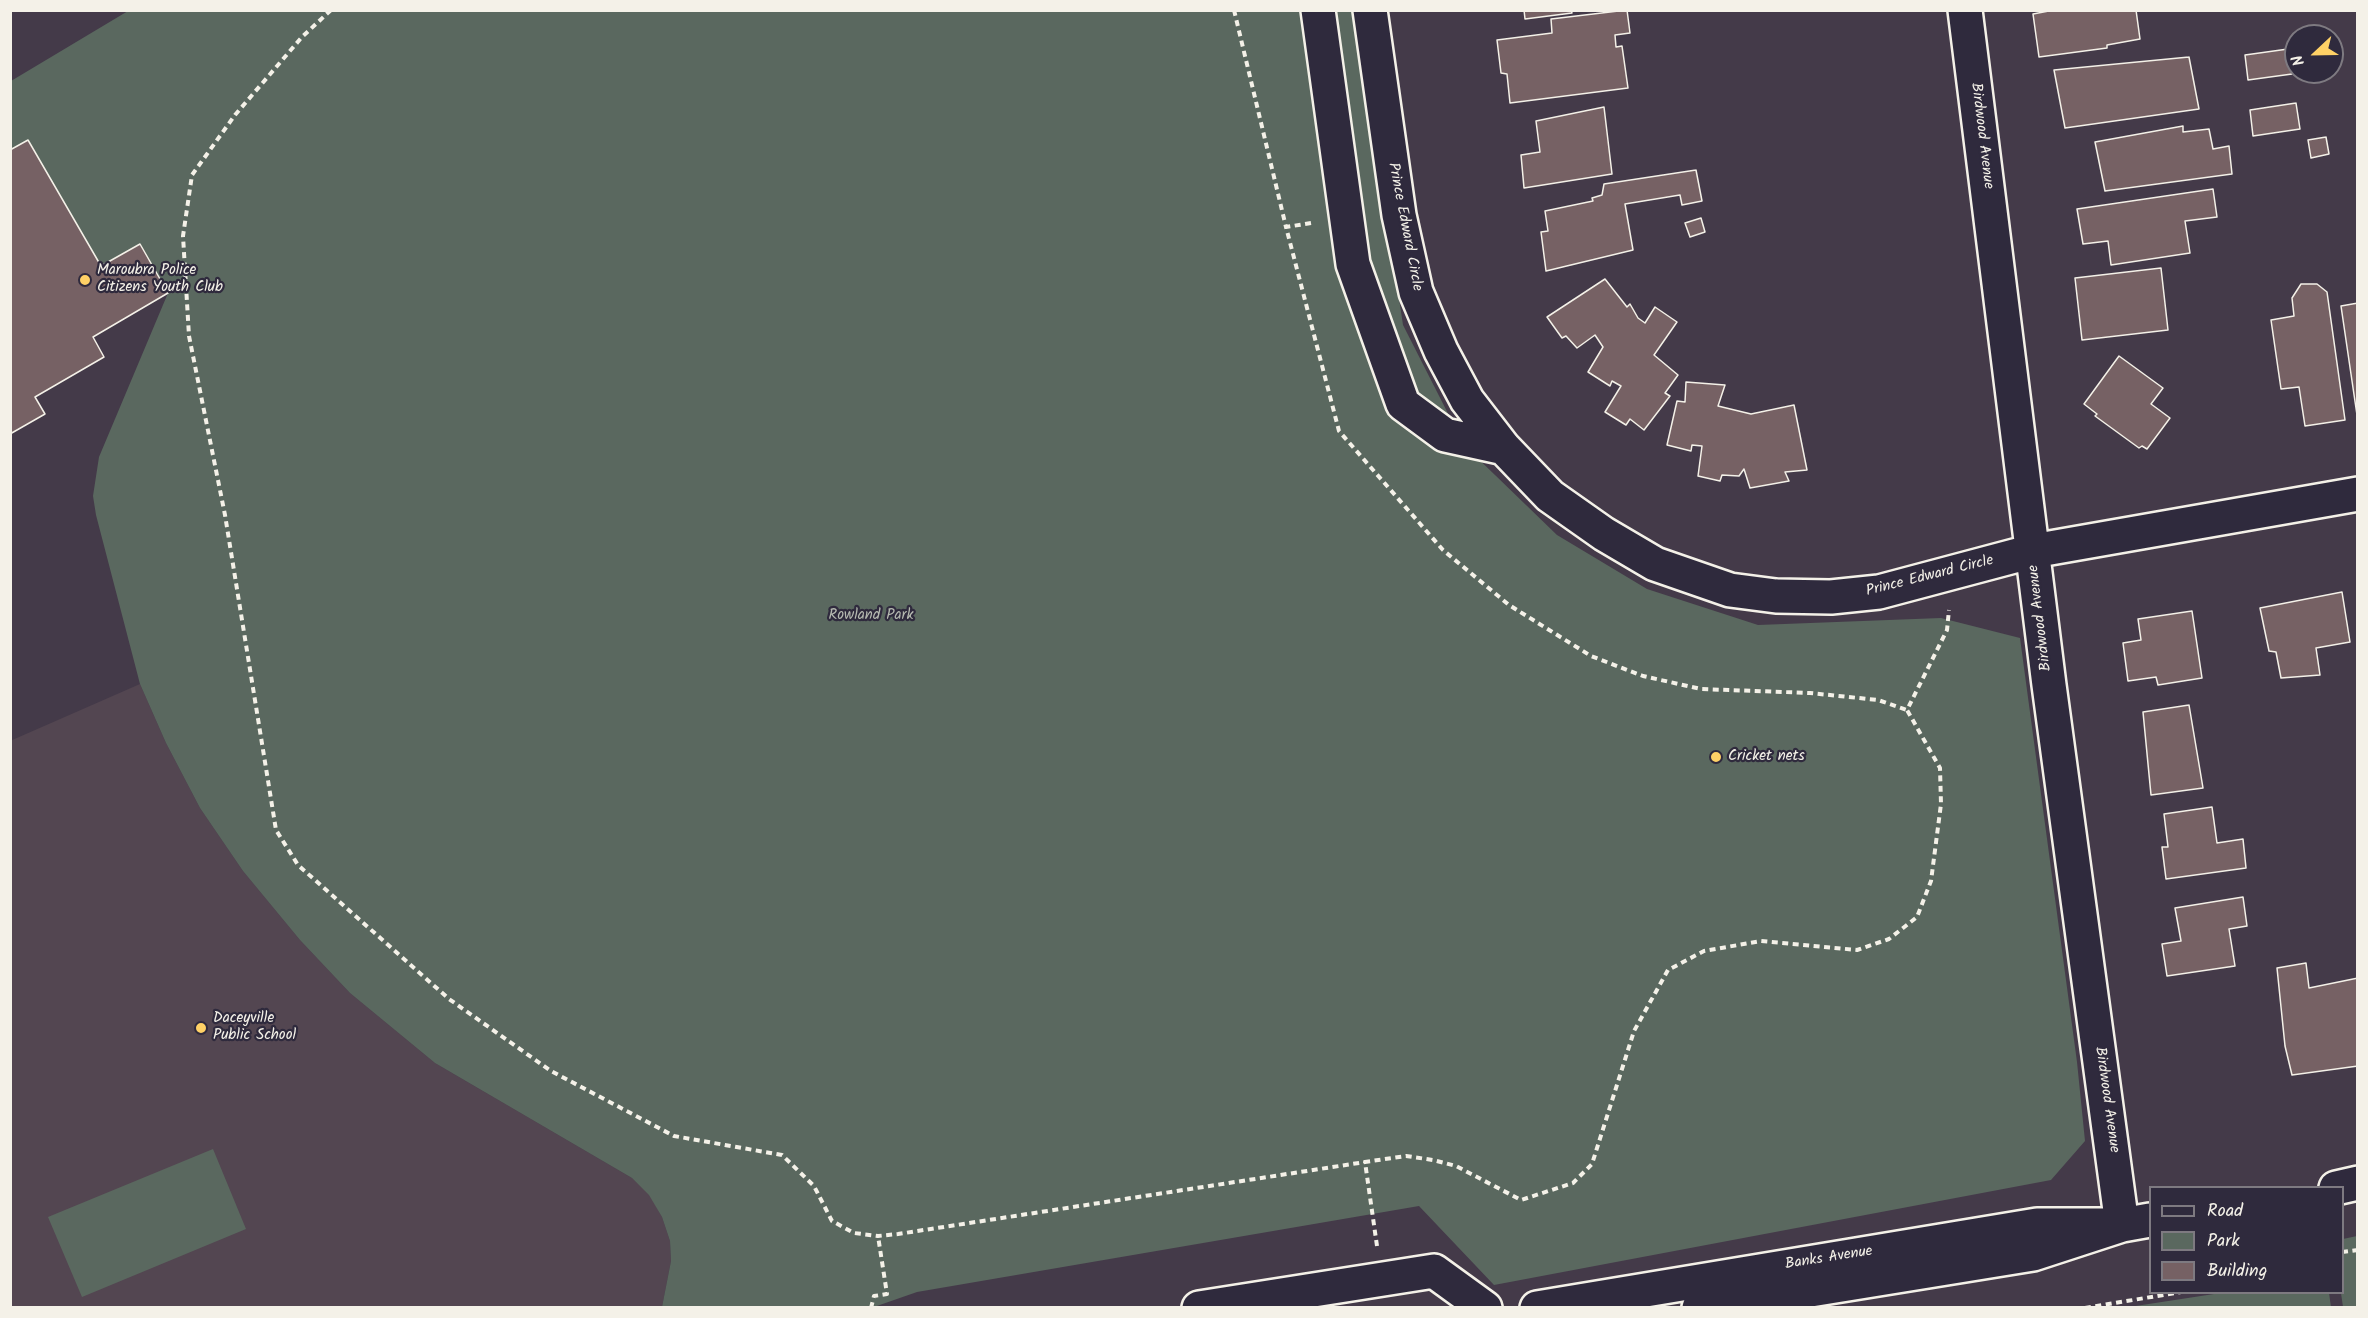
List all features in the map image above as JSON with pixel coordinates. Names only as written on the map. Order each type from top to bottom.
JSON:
[{"type":"street","points":[[1318,10],[1353,264],[1403,404],[1445,435],[1504,448]]},
{"type":"street","name":"Prince Edward Circle","points":[[1370,10],[1399,215],[1416,292],[1441,351],[1467,400],[1504,448],[1550,496],[1604,534],[1655,564],[1730,590],[1776,596],[1831,597],[1879,592],[2033,551],[2358,494]]},
{"type":"street","name":"Birdwood Avenue","points":[[1965,10],[2049,685],[2136,1222]]},
{"type":"street","name":"Banks Avenue","points":[[1537,1308],[2037,1225],[2136,1222]]},
{"type":"street","name":"Banks Avenue","points":[[1699,1308],[2033,1254],[2136,1222]]},
{"type":"street","points":[[1199,1308],[1434,1271],[1485,1308]]},
{"type":"path","points":[[331,10],[302,37],[235,115],[192,175],[183,236],[189,336],[225,515],[276,830],[298,865],[450,999],[550,1071],[674,1136],[782,1155],[814,1186],[832,1221],[854,1233],[878,1236],[1058,1211],[1406,1156],[1456,1166],[1521,1200],[1573,1183],[1592,1164],[1634,1030],[1668,970],[1704,951],[1761,941],[1857,950],[1889,939],[1917,917],[1931,880],[1941,804],[1940,768],[1907,710],[1878,700],[1810,693],[1701,689],[1642,676],[1591,657],[1509,605],[1443,550],[1339,430],[1233,10]]},
{"type":"path","points":[[1286,227],[1347,217]]},
{"type":"path","points":[[1907,710],[1947,630],[1949,574]]},
{"type":"path","points":[[1365,1162],[1381,1279]]},
{"type":"path","points":[[871,1308],[874,1296],[887,1294],[878,1236]]},
{"type":"path","points":[[2085,1308],[2175,1294]]},
{"type":"shaded area","name":"Daceyville Public School","points":[[140,684],[166,743],[200,808],[243,871],[300,940],[350,993],[435,1063],[632,1178],[650,1195],[662,1217],[670,1241],[671,1261],[662,1307],[11,1307],[10,741]]},
{"type":"green space","name":"Rowland Park","points":[[128,11],[1356,11],[1403,325],[1464,445],[1557,535],[1647,589],[1758,625],[1941,618],[2020,638],[2077,1062],[2085,1141],[2051,1180],[1494,1285],[1419,1206],[917,1292],[874,1307],[662,1307],[671,1261],[670,1241],[662,1217],[649,1195],[632,1178],[435,1063],[350,993],[300,940],[243,871],[200,808],[166,743],[140,684],[93,496],[99,457],[168,293],[140,244],[101,266],[28,140],[11,150],[11,81]]},
{"type":"green space","points":[[213,1149],[246,1229],[82,1297],[48,1217]]},
{"type":"green space","points":[[2357,1236],[2357,1307],[2343,1307],[2341,1294],[2344,1294],[2344,1239]]},
{"type":"green space","points":[[2214,1294],[2329,1294],[2331,1307],[2129,1307]]},
{"type":"building","points":[[1524,10],[1571,10],[1572,13],[1525,19]]},
{"type":"building","points":[[1627,10],[1630,33],[1615,35],[1616,47],[1622,46],[1628,88],[1510,103],[1507,74],[1501,73],[1497,40],[1552,33],[1551,19]]},
{"type":"building","points":[[2054,10],[2136,10],[2140,39],[2107,45],[2107,48],[2039,57],[2033,14]]},
{"type":"building","points":[[2284,50],[2284,75],[2248,80],[2245,55]]},
{"type":"building","points":[[2189,57],[2199,109],[2065,128],[2054,70]]},
{"type":"building","points":[[2296,103],[2300,129],[2253,136],[2250,110]]},
{"type":"building","points":[[1604,107],[1612,174],[1524,188],[1521,155],[1540,152],[1536,121]]},
{"type":"building","points":[[2183,126],[2183,132],[2209,129],[2213,149],[2229,146],[2232,174],[2105,191],[2095,142]]},
{"type":"building","points":[[2326,137],[2329,154],[2311,158],[2308,140]]},
{"type":"building","name":"Maroubra Police Citizens Youth Club","points":[[28,140],[101,266],[140,244],[168,293],[93,337],[104,357],[35,397],[45,414],[10,434],[10,150]]},
{"type":"building","points":[[1696,170],[1702,201],[1682,205],[1680,195],[1625,204],[1633,250],[1546,271],[1541,232],[1548,231],[1545,211],[1593,201],[1592,198],[1602,195],[1604,184]]},
{"type":"building","points":[[2213,189],[2217,217],[2185,221],[2190,253],[2111,265],[2108,241],[2083,244],[2077,209]]},
{"type":"building","points":[[1701,218],[1705,232],[1690,237],[1685,223]]},
{"type":"building","points":[[2161,268],[2168,330],[2082,340],[2075,278]]},
{"type":"building","points":[[1605,279],[1627,307],[1630,304],[1638,318],[1645,323],[1655,307],[1677,322],[1654,355],[1678,375],[1665,393],[1670,396],[1644,430],[1630,419],[1626,425],[1605,412],[1621,386],[1612,381],[1610,386],[1588,372],[1603,347],[1595,335],[1577,348],[1566,336],[1562,338],[1547,317]]},
{"type":"building","points":[[2301,284],[2317,284],[2327,292],[2345,420],[2305,426],[2299,387],[2281,389],[2271,320],[2294,316],[2292,298]]},
{"type":"building","points":[[2358,303],[2358,415],[2357,415],[2341,306]]},
{"type":"building","points":[[2119,356],[2163,388],[2151,404],[2170,418],[2147,449],[2142,446],[2139,448],[2095,416],[2097,414],[2084,404]]},
{"type":"building","points":[[1686,382],[1725,385],[1718,406],[1751,414],[1794,405],[1807,470],[1785,472],[1789,481],[1750,488],[1744,469],[1739,476],[1722,475],[1720,481],[1698,476],[1702,446],[1692,445],[1691,451],[1667,445],[1677,401],[1685,402]]},
{"type":"building","points":[[2342,592],[2350,642],[2316,648],[2320,675],[2281,678],[2276,652],[2269,651],[2260,608]]},
{"type":"building","points":[[2192,611],[2202,678],[2158,685],[2156,677],[2128,681],[2123,643],[2141,640],[2138,619]]},
{"type":"building","points":[[2189,705],[2203,788],[2151,795],[2143,712]]},
{"type":"building","points":[[2212,807],[2217,843],[2243,839],[2246,868],[2166,879],[2162,847],[2168,847],[2164,814]]},
{"type":"building","points":[[2243,897],[2247,926],[2229,929],[2235,966],[2167,976],[2162,944],[2181,941],[2175,908]]},
{"type":"building","points":[[2306,963],[2309,988],[2358,978],[2358,1066],[2292,1075],[2285,1046],[2277,968]]},
{"type":"place","name":"Maroubra Police Citizens Youth Club","points":[[85,280]]},
{"type":"place","name":"Cricket nets","points":[[1716,757]]},
{"type":"place","name":"Daceyville Public School","points":[[201,1028]]}]
